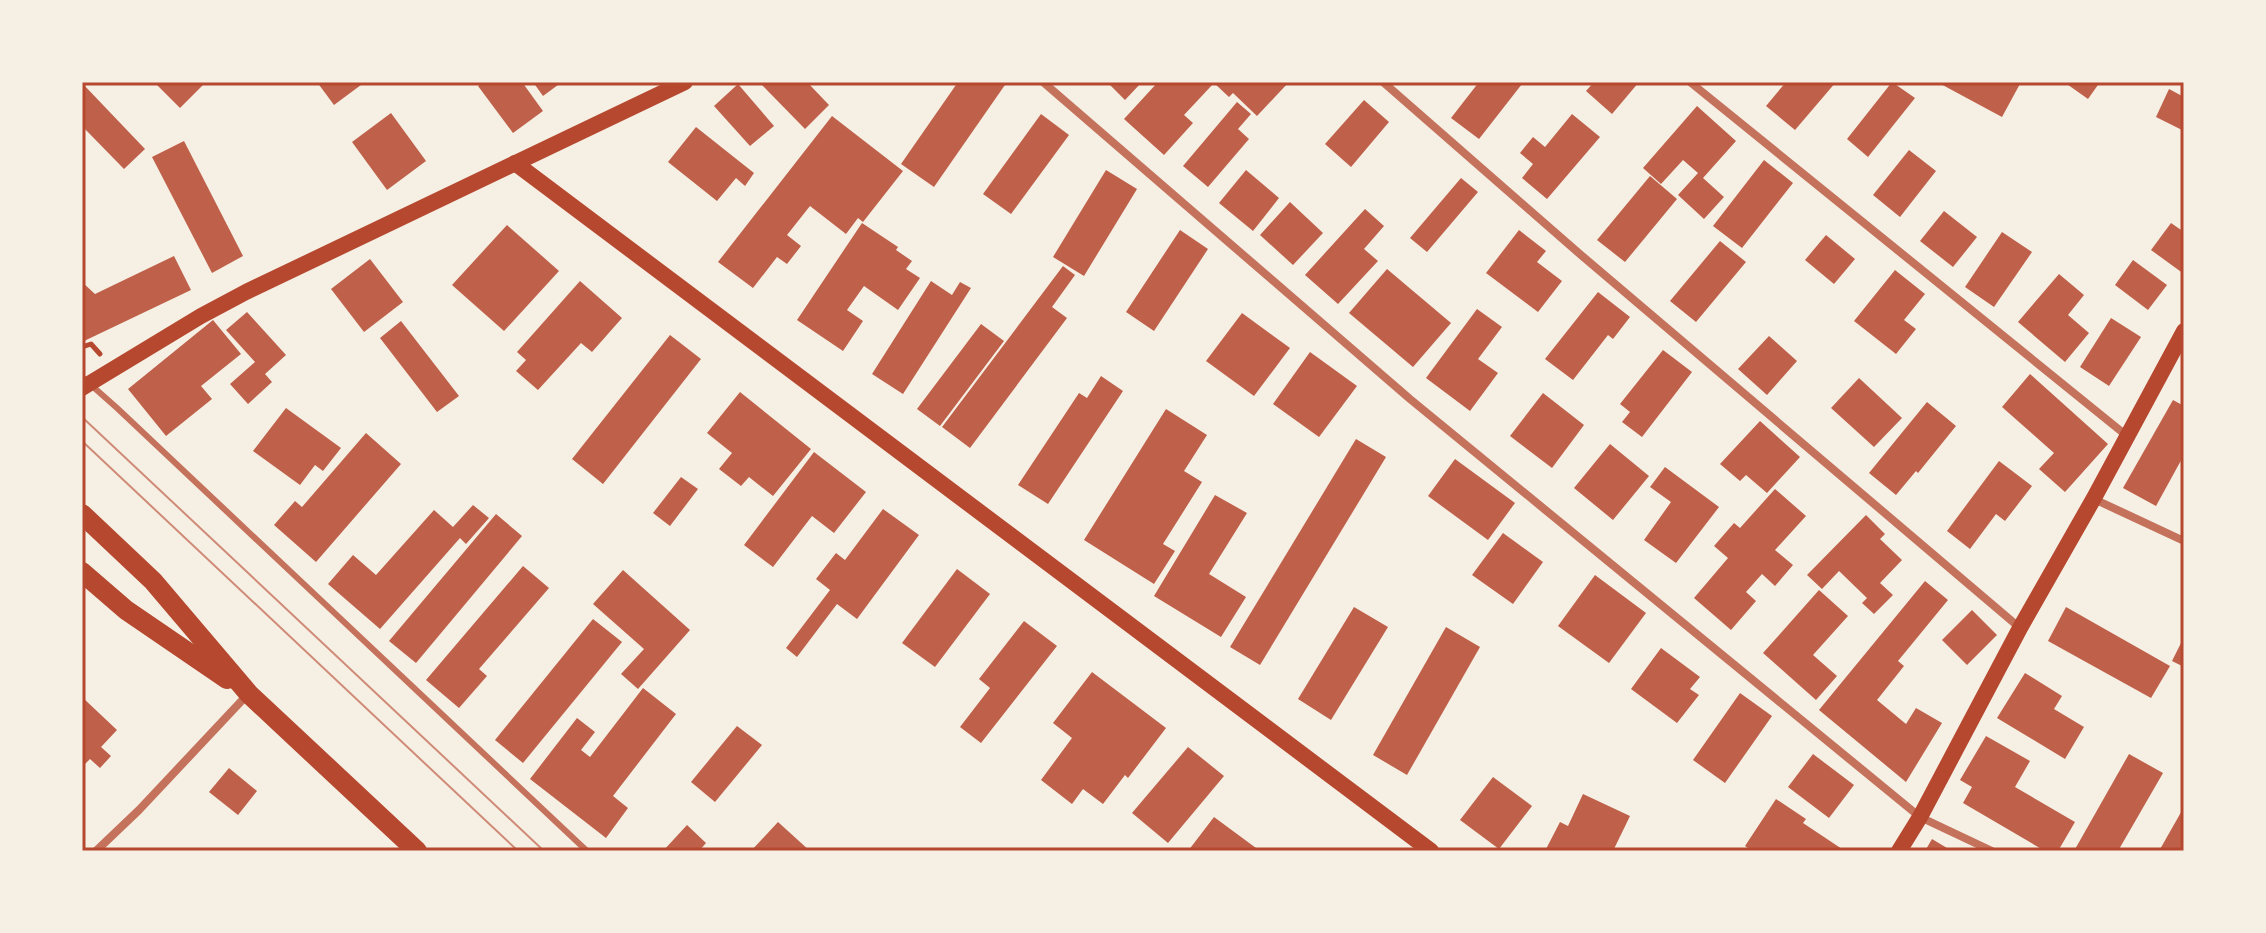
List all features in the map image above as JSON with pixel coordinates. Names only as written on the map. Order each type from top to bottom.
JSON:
[{"type":"main road","points":[[85,383],[246,292],[685,82]]},
{"type":"main road","points":[[515,163],[1431,851]]},
{"type":"main road","points":[[1899,851],[2184,331]]},
{"type":"main road","points":[[82,514],[153,581],[249,694],[417,851]]},
{"type":"main road","points":[[82,572],[126,610],[249,694]]},
{"type":"street","points":[[1043,82],[1410,399],[1920,817],[1992,851]]},
{"type":"street","points":[[1383,82],[1581,255],[2020,628]]},
{"type":"street","points":[[1690,82],[2127,437]]},
{"type":"street","points":[[2094,498],[2184,541]]},
{"type":"street","points":[[96,851],[249,694]]},
{"type":"lane","points":[[85,383],[587,851]]},
{"type":"building","points":[[154,82],[206,82],[180,108]]},
{"type":"building","points":[[317,82],[365,82],[334,105]]},
{"type":"building","points":[[484,82],[522,82],[543,111],[513,133],[478,86]]},
{"type":"building","points":[[533,82],[562,82],[543,96]]},
{"type":"building","points":[[759,82],[807,82],[829,105],[805,129]]},
{"type":"building","points":[[958,82],[1007,82],[934,187],[901,164]]},
{"type":"building","points":[[1107,82],[1142,82],[1125,100]]},
{"type":"building","points":[[1158,82],[1289,82],[1257,116],[1233,93],[1229,97],[1214,83],[1184,115],[1193,123],[1164,155],[1124,119]]},
{"type":"building","points":[[1479,82],[1522,84],[1479,139],[1451,118]]},
{"type":"building","points":[[1594,82],[1639,82],[1612,114],[1586,91]]},
{"type":"building","points":[[1786,82],[1836,82],[1795,130],[1766,106]]},
{"type":"building","points":[[1892,82],[1915,98],[1868,157],[1847,139]]},
{"type":"building","points":[[1937,82],[2021,82],[2002,117]]},
{"type":"building","points":[[2064,82],[2100,82],[2088,99]]},
{"type":"building","points":[[82,83],[145,149],[124,169],[82,126]]},
{"type":"building","points":[[738,84],[774,126],[750,146],[714,106]]},
{"type":"building","points":[[2169,89],[2184,97],[2184,131],[2156,117]]},
{"type":"building","points":[[1364,100],[1389,122],[1351,167],[1325,144]]},
{"type":"building","points":[[1237,102],[1251,114],[1238,129],[1249,139],[1208,187],[1183,166]]},
{"type":"building","points":[[1697,106],[1736,141],[1703,178],[1724,197],[1704,219],[1678,195],[1698,173],[1683,160],[1661,184],[1643,168]]},
{"type":"building","points":[[391,113],[426,161],[387,190],[352,142]]},
{"type":"building","points":[[1041,114],[1069,135],[1011,214],[983,194]]},
{"type":"building","points":[[1572,114],[1600,137],[1547,199],[1522,178],[1533,164],[1520,153],[1533,137],[1545,147]]},
{"type":"building","points":[[832,116],[903,171],[863,222],[858,218],[846,234],[810,206],[787,235],[801,246],[787,264],[777,257],[753,288],[718,262]]},
{"type":"building","points":[[696,127],[754,173],[745,186],[736,178],[717,201],[668,162]]},
{"type":"building","points":[[184,141],[243,256],[212,273],[152,157]]},
{"type":"building","points":[[1909,150],[1936,171],[1900,217],[1873,195]]},
{"type":"building","points":[[1764,160],[1793,183],[1742,248],[1713,226]]},
{"type":"building","points":[[1106,170],[1137,189],[1084,276],[1053,257]]},
{"type":"building","points":[[1246,170],[1279,198],[1253,231],[1219,203]]},
{"type":"building","points":[[1650,176],[1677,199],[1625,262],[1597,240]]},
{"type":"building","points":[[1461,178],[1478,192],[1427,252],[1410,238]]},
{"type":"building","points":[[1290,202],[1323,233],[1293,265],[1260,235]]},
{"type":"building","points":[[1365,209],[1384,226],[1364,249],[1378,261],[1338,304],[1305,275]]},
{"type":"building","points":[[1944,211],[1977,237],[1953,267],[1920,241]]},
{"type":"building","points":[[862,223],[898,247],[896,250],[912,261],[906,269],[920,278],[898,310],[864,286],[847,310],[863,321],[843,351],[797,320]]},
{"type":"building","points":[[2171,223],[2184,232],[2184,274],[2151,250]]},
{"type":"building","points":[[507,225],[559,271],[504,331],[452,285]]},
{"type":"building","points":[[1180,230],[1208,249],[1154,331],[1126,312]]},
{"type":"building","points":[[1519,230],[1546,251],[1537,262],[1562,281],[1538,312],[1486,273]]},
{"type":"building","points":[[2002,232],[2032,252],[1994,307],[1965,287]]},
{"type":"building","points":[[1826,235],[1855,259],[1834,284],[1805,260]]},
{"type":"building","points":[[1720,241],[1746,262],[1696,322],[1670,301]]},
{"type":"building","points":[[174,256],[191,290],[82,342],[82,282],[95,294]]},
{"type":"building","points":[[370,259],[403,302],[364,332],[331,289]]},
{"type":"building","points":[[2133,260],[2167,285],[2148,310],[2115,285]]},
{"type":"building","points":[[1063,266],[1075,275],[1052,307],[1067,318],[970,448],[942,427]]},
{"type":"building","points":[[1387,269],[1451,323],[1413,367],[1349,313]]},
{"type":"building","points":[[1895,270],[1925,294],[1904,320],[1916,329],[1896,354],[1854,321]]},
{"type":"building","points":[[2059,274],[2084,295],[2068,315],[2089,333],[2065,362],[2018,322]]},
{"type":"building","points":[[580,281],[622,318],[592,352],[581,343],[538,390],[516,371],[526,360],[517,352]]},
{"type":"building","points":[[931,281],[952,295],[960,282],[971,288],[903,394],[872,374]]},
{"type":"building","points":[[1598,292],[1630,317],[1613,339],[1608,335],[1573,380],[1545,359]]},
{"type":"building","points":[[1477,309],[1502,327],[1478,359],[1498,373],[1470,411],[1426,378]]},
{"type":"building","points":[[247,312],[286,355],[265,374],[272,382],[248,404],[230,384],[255,362],[226,330]]},
{"type":"building","points":[[1242,313],[1290,348],[1254,396],[1206,361]]},
{"type":"building","points":[[2111,318],[2141,337],[2109,386],[2080,367]]},
{"type":"building","points":[[213,320],[241,354],[201,386],[212,399],[166,436],[128,389]]},
{"type":"building","points":[[401,321],[459,396],[437,412],[380,338]]},
{"type":"building","points":[[981,324],[1004,341],[940,426],[917,409]]},
{"type":"building","points":[[670,335],[701,359],[603,484],[572,459]]},
{"type":"building","points":[[1769,336],[1797,361],[1767,395],[1738,369]]},
{"type":"building","points":[[1663,350],[1692,372],[1642,437],[1622,422],[1630,412],[1620,404]]},
{"type":"building","points":[[1310,352],[1357,386],[1319,437],[1273,404]]},
{"type":"building","points":[[2030,374],[2108,444],[2065,492],[2039,469],[2054,453],[2002,407]]},
{"type":"building","points":[[1101,376],[1123,391],[1048,504],[1018,485],[1079,393],[1087,398]]},
{"type":"building","points":[[1859,378],[1902,418],[1874,447],[1831,408]]},
{"type":"building","points":[[740,392],[811,449],[773,496],[749,477],[741,486],[719,469],[732,453],[707,433]]},
{"type":"building","points":[[1543,393],[1584,425],[1552,468],[1510,436]]},
{"type":"building","points":[[2173,400],[2184,406],[2184,455],[2156,506],[2123,488]]},
{"type":"building","points":[[1927,402],[1956,426],[1896,495],[1869,473]]},
{"type":"building","points":[[286,408],[341,448],[323,471],[315,465],[300,485],[253,451]]},
{"type":"building","points":[[1166,409],[1207,435],[1184,471],[1202,482],[1163,544],[1175,551],[1154,584],[1084,540]]},
{"type":"building","points":[[1760,421],[1800,457],[1767,493],[1746,475],[1740,481],[1720,464]]},
{"type":"building","points":[[366,433],[401,464],[316,562],[274,525],[295,501],[302,507]]},
{"type":"building","points":[[1356,439],[1386,457],[1260,665],[1230,647]]},
{"type":"building","points":[[1610,444],[1649,476],[1613,520],[1574,488]]},
{"type":"building","points":[[814,452],[866,492],[834,533],[812,516],[773,567],[744,545]]},
{"type":"building","points":[[1455,459],[1515,503],[1488,540],[1428,496]]},
{"type":"building","points":[[1999,461],[2032,486],[2005,521],[1996,514],[1970,549],[1947,531]]},
{"type":"building","points":[[1665,467],[1719,507],[1676,563],[1644,540],[1671,502],[1650,487]]},
{"type":"building","points":[[681,477],[698,489],[670,526],[653,513]]},
{"type":"building","points":[[1775,489],[1806,516],[1775,550],[1793,565],[1775,586],[1762,574],[1746,592],[1756,601],[1731,630],[1694,598],[1728,558],[1714,546],[1734,523],[1740,528]]},
{"type":"building","points":[[1215,495],[1247,513],[1209,574],[1246,597],[1221,637],[1154,596]]},
{"type":"building","points":[[473,505],[489,518],[466,544],[460,538],[380,629],[328,584],[353,555],[376,575],[434,510],[453,527]]},
{"type":"building","points":[[883,509],[919,535],[857,619],[837,604],[797,657],[786,648],[830,590],[816,579],[836,553],[845,560]]},
{"type":"building","points":[[496,514],[522,536],[416,663],[389,641]]},
{"type":"building","points":[[1866,515],[1885,534],[1880,539],[1902,560],[1880,583],[1893,595],[1874,614],[1862,603],[1867,598],[1839,571],[1822,589],[1807,575]]},
{"type":"building","points":[[1503,533],[1543,562],[1513,604],[1472,575]]},
{"type":"building","points":[[523,566],[549,588],[479,669],[487,676],[459,708],[426,680]]},
{"type":"building","points":[[957,569],[990,594],[935,667],[902,643]]},
{"type":"building","points":[[623,570],[690,630],[638,689],[621,674],[644,649],[593,604]]},
{"type":"building","points":[[1595,575],[1646,613],[1609,663],[1558,626]]},
{"type":"building","points":[[1925,581],[1948,600],[1898,661],[1904,666],[1877,700],[1906,724],[1916,708],[1942,723],[1906,782],[1819,710]]},
{"type":"building","points":[[1819,590],[1848,616],[1813,655],[1837,676],[1816,700],[1763,653]]},
{"type":"building","points":[[1354,607],[1388,627],[1331,720],[1298,699]]},
{"type":"building","points":[[2066,607],[2170,666],[2151,698],[2048,641]]},
{"type":"building","points":[[1972,610],[1997,635],[1967,665],[1942,640]]},
{"type":"building","points":[[593,619],[622,642],[523,763],[495,740]]},
{"type":"building","points":[[1024,621],[1057,646],[981,743],[960,727],[990,688],[979,679]]},
{"type":"building","points":[[1446,627],[1480,647],[1407,775],[1373,755]]},
{"type":"building","points":[[2184,637],[2184,667],[2172,661]]},
{"type":"building","points":[[1661,648],[1700,677],[1690,689],[1699,695],[1677,723],[1631,689]]},
{"type":"building","points":[[1092,672],[1166,728],[1128,778],[1125,775],[1103,804],[1083,789],[1072,804],[1041,780],[1072,738],[1053,723]]},
{"type":"building","points":[[2025,673],[2062,696],[2054,709],[2084,727],[2065,759],[1997,718]]},
{"type":"building","points":[[643,688],[676,714],[613,796],[628,808],[606,838],[530,779],[577,718],[595,732],[581,750],[590,757]]},
{"type":"building","points":[[1740,693],[1772,716],[1725,783],[1693,760]]},
{"type":"building","points":[[82,697],[117,730],[101,747],[111,756],[100,768],[90,759],[82,767]]},
{"type":"building","points":[[737,726],[762,745],[715,802],[691,782]]},
{"type":"building","points":[[1986,736],[2030,761],[2015,787],[2075,822],[2058,851],[2045,851],[1963,803],[1972,787],[1960,780]]},
{"type":"building","points":[[1188,747],[1224,776],[1168,843],[1132,813]]},
{"type":"building","points":[[1813,754],[1854,785],[1829,818],[1788,787]]},
{"type":"building","points":[[2129,754],[2163,773],[2118,851],[2074,851]]},
{"type":"building","points":[[229,768],[257,791],[238,815],[209,792]]},
{"type":"building","points":[[1493,777],[1532,806],[1499,849],[1460,820]]},
{"type":"building","points":[[1583,794],[1630,816],[1613,851],[1545,851],[1560,822],[1568,826]]},
{"type":"building","points":[[1776,799],[1806,819],[1803,823],[1845,851],[1752,851],[1745,846]]},
{"type":"building","points":[[2184,807],[2184,851],[2159,851]]},
{"type":"building","points":[[1214,817],[1256,848],[1254,851],[1188,851]]},
{"type":"building","points":[[778,822],[810,851],[751,851]]},
{"type":"building","points":[[687,825],[706,843],[699,851],[663,851]]},
{"type":"building","points":[[1932,839],[1952,851],[1925,851]]},
{"type":"tram line","points":[[82,417],[544,851]]},
{"type":"tram line","points":[[82,441],[518,851]]}]
